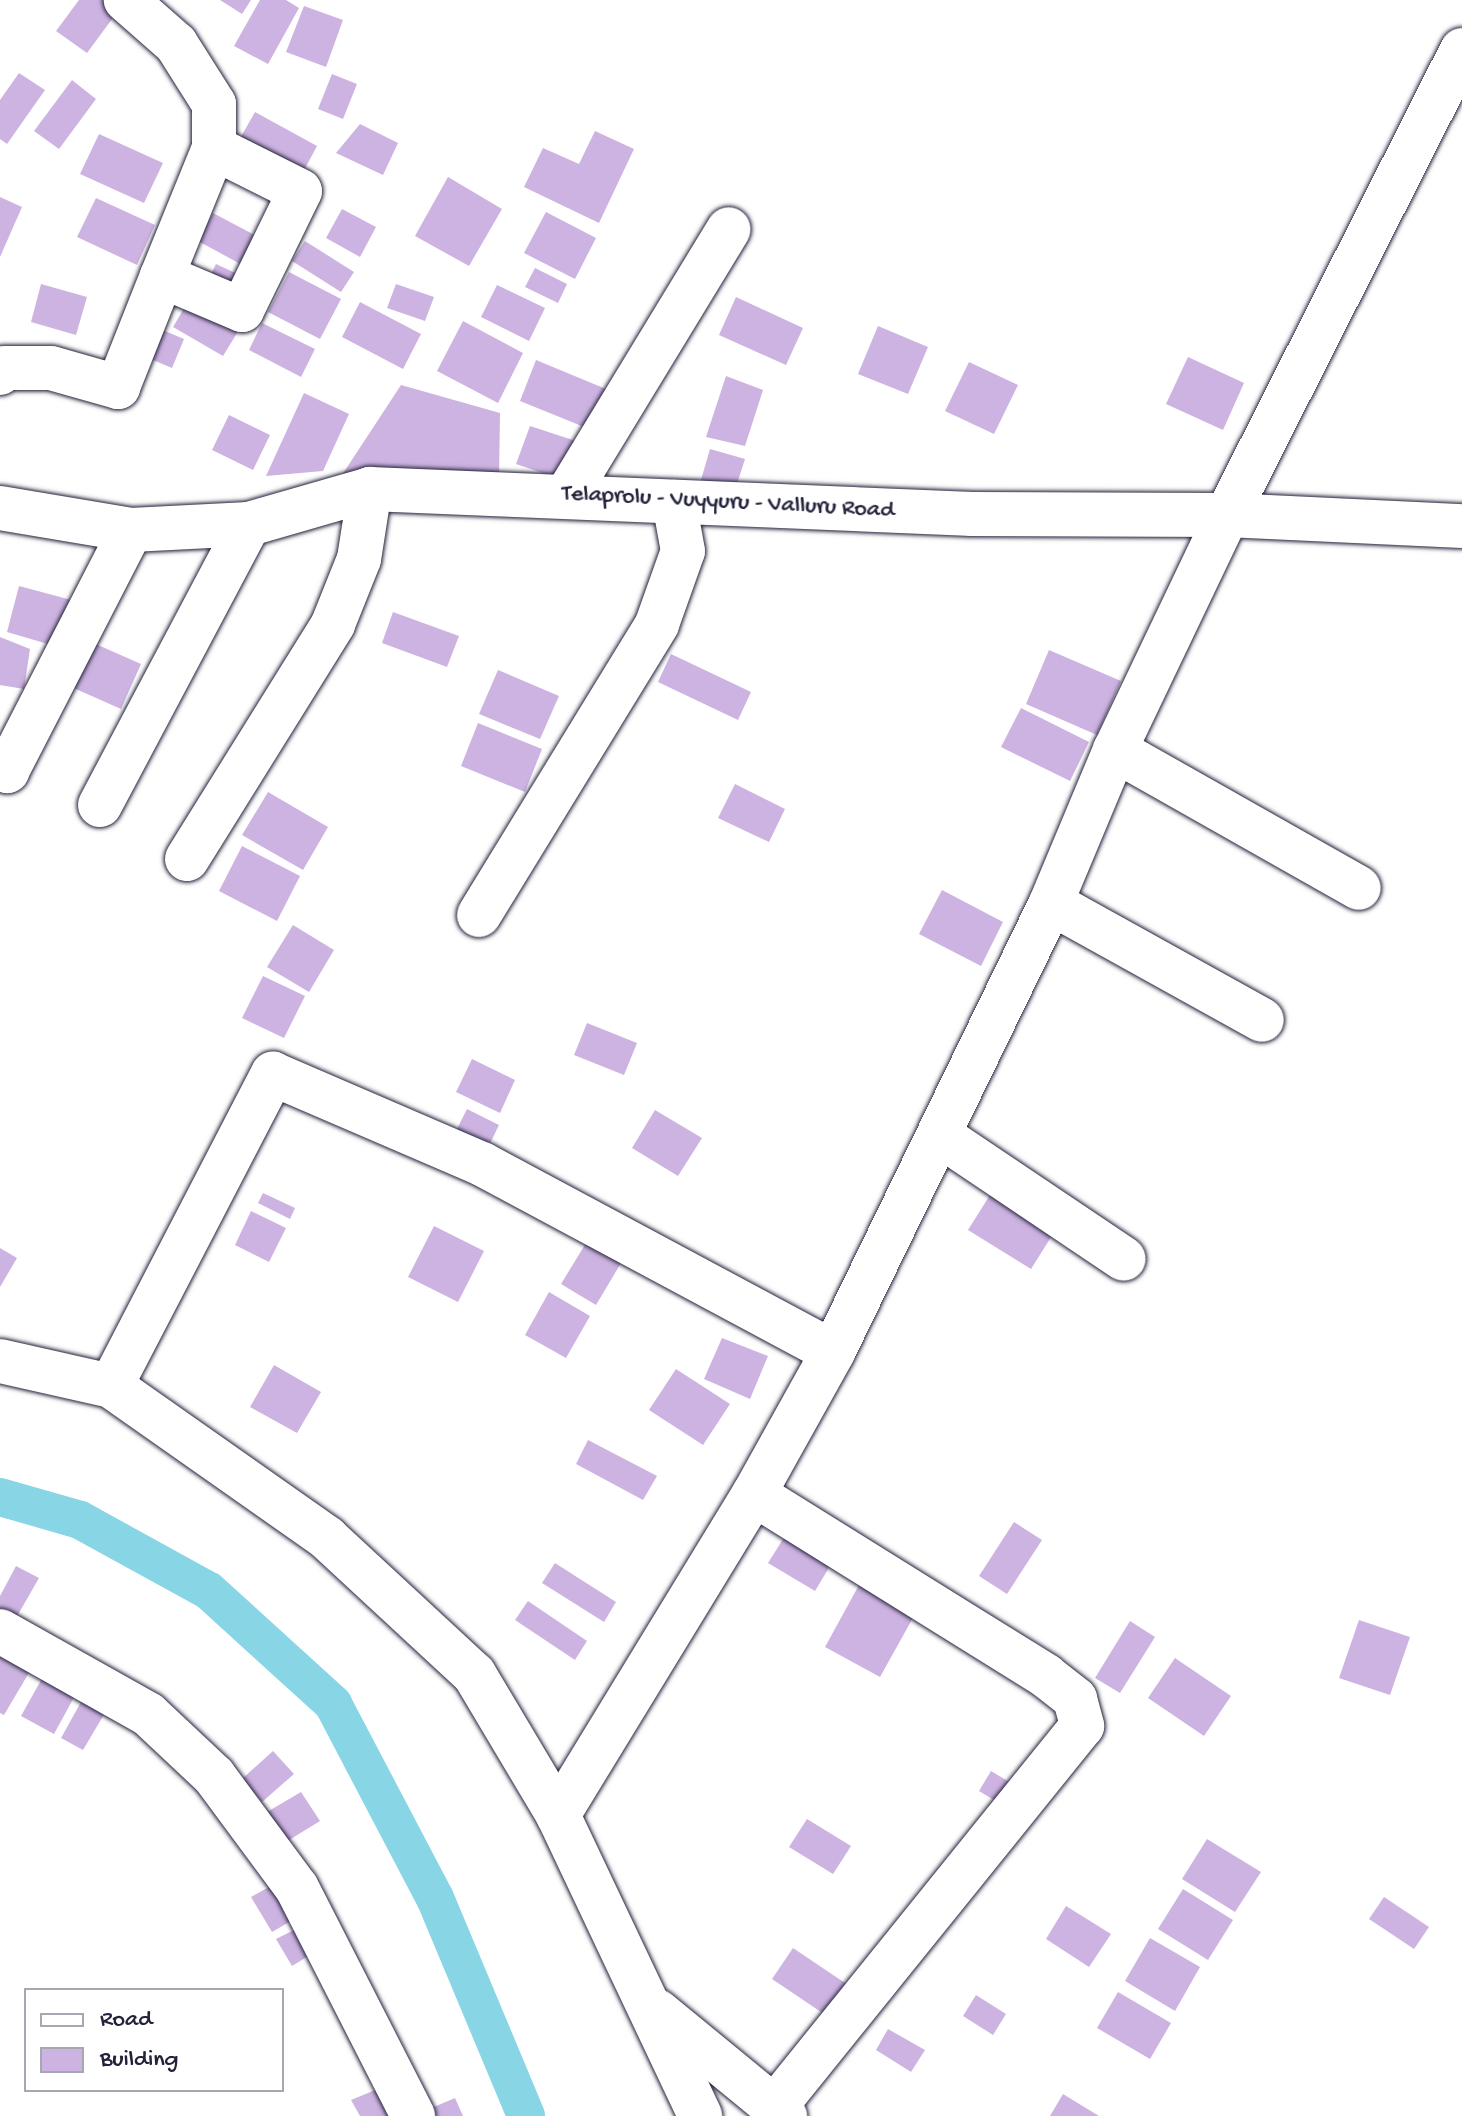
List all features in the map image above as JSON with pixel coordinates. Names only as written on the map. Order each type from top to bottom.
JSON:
[{"type":"street","points":[[0,373],[5,368],[51,368],[118,387],[214,148],[214,104],[176,44],[170,15],[126,0]]},
{"type":"street","points":[[558,1815],[754,1494],[833,1352],[941,1136],[1051,903],[1115,750],[1227,515],[1462,50]]},
{"type":"street","points":[[162,276],[242,310],[300,191],[214,148]]},
{"type":"street","points":[[567,495],[729,229]]},
{"type":"street","points":[[187,859],[333,624],[359,559],[370,489]]},
{"type":"street","name":"Telaprolu - Vuyyuru - Valluru Road","points":[[0,508],[131,530],[249,524],[370,489],[972,514],[1227,515],[1462,526]]},
{"type":"street","points":[[479,915],[657,624],[683,551],[674,502]]},
{"type":"street","points":[[100,805],[249,524]]},
{"type":"street","points":[[0,768],[7,771],[131,530]]},
{"type":"street","points":[[1115,750],[1359,888]]},
{"type":"street","points":[[1051,903],[1262,1020]]},
{"type":"street","points":[[111,1386],[273,1074],[482,1164],[833,1352]]},
{"type":"street","points":[[941,1136],[1124,1259]]},
{"type":"street","points":[[0,1361],[111,1386],[327,1538],[474,1674],[558,1815],[700,2116]]},
{"type":"street","points":[[647,2002],[780,2112],[1082,1726],[1075,1699],[1046,1676],[754,1494]]},
{"type":"street","points":[[0,1631],[148,1714],[214,1776],[297,1888],[413,2116]]},
{"type":"building","points":[[79,0],[103,0],[118,11],[87,53],[56,31]]},
{"type":"building","points":[[220,0],[251,0],[242,14]]},
{"type":"building","points":[[260,0],[286,0],[299,8],[268,64],[234,46]]},
{"type":"building","points":[[304,6],[343,20],[326,67],[286,52]]},
{"type":"building","points":[[19,73],[45,90],[7,144],[0,139],[0,100]]},
{"type":"building","points":[[332,74],[357,84],[343,119],[318,109]]},
{"type":"building","points":[[72,80],[96,99],[59,149],[34,131]]},
{"type":"building","points":[[255,112],[317,146],[301,176],[238,142]]},
{"type":"building","points":[[360,124],[398,143],[383,175],[336,153]]},
{"type":"building","points":[[595,131],[634,149],[599,223],[524,187],[543,148],[579,164]]},
{"type":"building","points":[[99,134],[163,163],[144,203],[80,174]]},
{"type":"building","points":[[448,177],[502,209],[469,266],[415,236]]},
{"type":"building","points":[[0,197],[22,207],[0,257]]},
{"type":"building","points":[[96,198],[155,225],[137,265],[77,237]]},
{"type":"building","points":[[342,209],[376,227],[360,257],[326,238]]},
{"type":"building","points":[[546,212],[596,238],[575,279],[524,253]]},
{"type":"building","points":[[213,213],[262,239],[246,267],[198,241]]},
{"type":"building","points":[[305,241],[354,272],[341,292],[292,261]]},
{"type":"building","points":[[216,264],[248,279],[238,300],[206,285]]},
{"type":"building","points":[[535,268],[567,284],[558,303],[525,287]]},
{"type":"building","points":[[289,272],[341,299],[320,339],[268,312]]},
{"type":"building","points":[[41,284],[87,297],[76,335],[31,322]]},
{"type":"building","points":[[396,284],[434,297],[425,321],[387,308]]},
{"type":"building","points":[[497,285],[545,308],[529,341],[481,317]]},
{"type":"building","points":[[195,290],[245,320],[223,356],[173,327]]},
{"type":"building","points":[[736,297],[803,328],[786,365],[719,335]]},
{"type":"building","points":[[360,302],[421,334],[403,369],[342,337]]},
{"type":"building","points":[[463,321],[523,353],[498,403],[437,371]]},
{"type":"building","points":[[262,323],[315,349],[301,377],[249,350]]},
{"type":"building","points":[[153,326],[184,339],[172,368],[141,355]]},
{"type":"building","points":[[878,326],[928,347],[908,394],[858,374]]},
{"type":"building","points":[[1188,357],[1244,383],[1223,430],[1166,404]]},
{"type":"building","points":[[536,360],[606,389],[589,429],[520,401]]},
{"type":"building","points":[[969,362],[1018,385],[994,434],[945,411]]},
{"type":"building","points":[[726,376],[763,390],[745,446],[706,437]]},
{"type":"building","points":[[401,385],[500,413],[499,477],[342,475]]},
{"type":"building","points":[[304,393],[349,414],[323,471],[266,476]]},
{"type":"building","points":[[229,415],[270,435],[253,470],[212,450]]},
{"type":"building","points":[[530,426],[582,443],[569,482],[516,464]]},
{"type":"building","points":[[710,449],[745,459],[735,490],[701,480]]},
{"type":"building","points":[[19,586],[79,602],[58,647],[7,632]]},
{"type":"building","points":[[393,612],[459,636],[447,667],[382,643]]},
{"type":"building","points":[[0,637],[30,649],[24,689],[0,685]]},
{"type":"building","points":[[89,641],[141,664],[121,709],[69,686]]},
{"type":"building","points":[[1049,650],[1121,681],[1097,735],[1026,704]]},
{"type":"building","points":[[671,654],[751,692],[738,720],[658,682]]},
{"type":"building","points":[[498,670],[559,696],[540,739],[479,714]]},
{"type":"building","points":[[1021,708],[1089,742],[1070,781],[1001,747]]},
{"type":"building","points":[[478,723],[542,749],[525,792],[461,766]]},
{"type":"building","points":[[735,784],[785,809],[769,842],[718,818]]},
{"type":"building","points":[[268,792],[328,827],[303,870],[242,835]]},
{"type":"building","points":[[242,846],[300,876],[277,921],[219,891]]},
{"type":"building","points":[[942,890],[1003,922],[981,966],[919,934]]},
{"type":"building","points":[[293,925],[334,950],[309,992],[267,967]]},
{"type":"building","points":[[263,976],[305,996],[284,1038],[242,1018]]},
{"type":"building","points":[[587,1023],[637,1043],[624,1075],[574,1055]]},
{"type":"building","points":[[472,1059],[515,1080],[500,1113],[456,1092]]},
{"type":"building","points":[[467,1109],[499,1125],[484,1156],[452,1139]]},
{"type":"building","points":[[655,1110],[702,1138],[678,1176],[632,1148]]},
{"type":"building","points":[[995,1187],[1058,1226],[1031,1269],[968,1230]]},
{"type":"building","points":[[263,1193],[295,1208],[290,1219],[258,1203]]},
{"type":"building","points":[[251,1211],[286,1228],[269,1262],[235,1245]]},
{"type":"building","points":[[434,1226],[484,1251],[458,1302],[408,1277]]},
{"type":"building","points":[[586,1243],[621,1263],[596,1305],[561,1284]]},
{"type":"building","points":[[0,1248],[17,1258],[0,1287]]},
{"type":"building","points":[[549,1292],[590,1316],[566,1358],[525,1335]]},
{"type":"building","points":[[722,1338],[768,1356],[750,1399],[704,1379]]},
{"type":"building","points":[[274,1365],[321,1392],[297,1433],[250,1407]]},
{"type":"building","points":[[676,1369],[730,1404],[703,1445],[649,1410]]},
{"type":"building","points":[[588,1440],[657,1476],[643,1500],[576,1464]]},
{"type":"building","points":[[1014,1522],[1042,1540],[1007,1594],[979,1576]]},
{"type":"building","points":[[790,1528],[836,1556],[815,1591],[768,1563]]},
{"type":"building","points":[[555,1563],[616,1602],[604,1622],[542,1583]]},
{"type":"building","points":[[16,1566],[39,1578],[12,1625],[0,1618],[0,1596]]},
{"type":"building","points":[[859,1585],[914,1616],[880,1677],[825,1647]]},
{"type":"building","points":[[528,1601],[587,1641],[575,1660],[515,1620]]},
{"type":"building","points":[[1359,1620],[1410,1637],[1390,1695],[1339,1678]]},
{"type":"building","points":[[1130,1621],[1155,1637],[1120,1693],[1095,1678]]},
{"type":"building","points":[[0,1651],[33,1666],[4,1715],[0,1713]]},
{"type":"building","points":[[1175,1658],[1231,1696],[1204,1736],[1148,1698]]},
{"type":"building","points":[[45,1673],[78,1690],[54,1734],[21,1716]]},
{"type":"building","points":[[86,1693],[109,1706],[83,1750],[61,1738]]},
{"type":"building","points":[[273,1751],[294,1774],[262,1802],[242,1779]]},
{"type":"building","points":[[991,1771],[1016,1786],[1004,1806],[979,1791]]},
{"type":"building","points":[[301,1792],[320,1821],[281,1845],[262,1815]]},
{"type":"building","points":[[807,1819],[851,1846],[833,1874],[789,1847]]},
{"type":"building","points":[[1207,1839],[1261,1872],[1235,1912],[1182,1879]]},
{"type":"building","points":[[271,1886],[291,1921],[272,1932],[251,1897]]},
{"type":"building","points":[[1183,1889],[1233,1920],[1208,1960],[1158,1929]]},
{"type":"building","points":[[1384,1897],[1429,1927],[1414,1949],[1369,1919]]},
{"type":"building","points":[[1066,1906],[1111,1934],[1089,1967],[1046,1939]]},
{"type":"building","points":[[296,1929],[310,1955],[292,1966],[276,1939]]},
{"type":"building","points":[[1150,1938],[1200,1967],[1175,2011],[1125,1981]]},
{"type":"building","points":[[793,1948],[851,1987],[830,2018],[772,1979]]},
{"type":"building","points":[[1118,1992],[1171,2023],[1150,2059],[1097,2028]]},
{"type":"building","points":[[976,1995],[1006,2014],[993,2035],[963,2016]]},
{"type":"building","points":[[888,2029],[925,2050],[911,2072],[876,2050]]},
{"type":"building","points":[[385,2086],[396,2116],[360,2116],[351,2100]]},
{"type":"building","points":[[1063,2094],[1099,2116],[1050,2116]]},
{"type":"building","points":[[455,2098],[463,2116],[424,2116],[422,2112]]},
{"type":"waterway","points":[[0,1497],[80,1520],[209,1591],[333,1704],[435,1898],[526,2116]]}]
